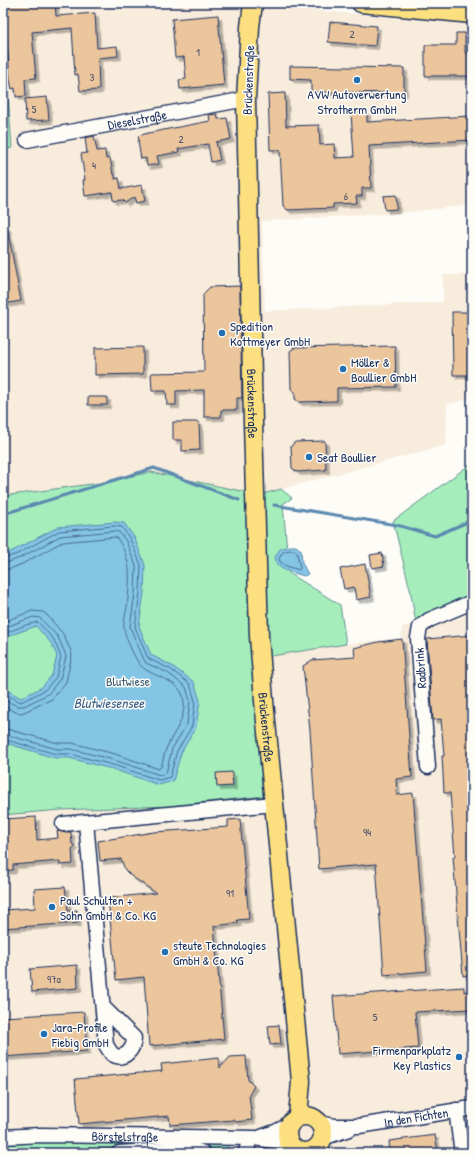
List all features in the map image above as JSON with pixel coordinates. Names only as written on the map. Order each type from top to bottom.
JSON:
[{"type":"main road","name":"Brückenstraße","points":[[253,3],[250,27],[246,99],[259,636],[263,694],[307,1132],[287,1134],[295,1149]]},
{"type":"main road","points":[[361,3],[472,14]]},
{"type":"main road","points":[[295,1149],[308,1152],[307,1132]]},
{"type":"street","name":"Dieselstraße","points":[[27,140],[246,99]]},
{"type":"street","name":"Radbrink","points":[[428,767],[418,638],[420,627],[429,620],[472,602]]},
{"type":"street","points":[[63,824],[274,804]]},
{"type":"street","points":[[86,822],[103,1007]]},
{"type":"street","name":"In den Fichten","points":[[307,1132],[359,1126],[472,1108]]},
{"type":"street","points":[[456,1110],[462,1153]]},
{"type":"street","name":"Börstelstraße","points":[[3,1137],[41,1135],[251,1138],[307,1132]]},
{"type":"street","points":[[245,1153],[251,1138]]},
{"type":"street","name":"Börstelstraße","points":[[251,1138],[295,1149]]},
{"type":"street","name":"Börstelstraße","points":[[119,1153],[182,1149],[191,1149],[203,1153]]},
{"type":"shaded area","points":[[3,3],[233,3],[472,24],[472,205],[401,213],[262,221],[265,311],[443,302],[443,275],[472,274],[472,398],[447,404],[446,445],[263,494],[246,492],[151,472],[99,483],[3,496],[3,150],[12,148],[3,27]]},
{"type":"shaded area","points":[[472,599],[472,1153],[38,1153],[182,1144],[200,1146],[219,1151],[227,1149],[227,1147],[223,1143],[47,1139],[3,1134],[3,765],[64,766],[146,788],[169,806],[265,796],[252,659],[346,644],[401,638],[402,627],[417,623]]},
{"type":"green space","points":[[3,27],[12,148],[3,150]]},
{"type":"green space","points":[[472,463],[472,599],[416,623],[410,589],[393,521]]},
{"type":"green space","name":"Blutwiese","points":[[151,472],[246,492],[263,494],[281,489],[292,498],[283,504],[289,573],[340,605],[346,644],[252,659],[265,796],[169,806],[60,810],[3,815],[3,496],[99,483]]},
{"type":"green space","points":[[3,1134],[223,1143],[228,1146],[227,1149],[219,1151],[200,1146],[182,1144],[38,1153],[3,1153]]},
{"type":"water","name":"Blutwiesensee","points":[[115,522],[124,523],[134,537],[145,565],[144,593],[139,626],[151,655],[172,666],[194,682],[200,701],[196,727],[181,753],[173,781],[159,785],[112,769],[69,758],[55,758],[3,742],[3,688],[21,698],[42,687],[52,675],[57,656],[51,643],[36,626],[3,638],[3,556],[58,527]]},
{"type":"water","points":[[296,546],[301,550],[302,563],[308,574],[304,576],[284,570],[277,565],[275,557],[280,549]]},
{"type":"building","points":[[4,3],[55,3],[56,16],[95,13],[97,48],[117,46],[118,56],[98,58],[99,90],[80,91],[78,74],[75,75],[72,28],[32,32],[36,78],[25,79],[26,96],[16,97],[15,88],[12,89],[10,80]]},
{"type":"building","points":[[218,15],[224,85],[180,89],[179,80],[186,79],[184,57],[175,58],[172,19]]},
{"type":"building","points":[[330,22],[377,26],[375,46],[328,42]]},
{"type":"building","points":[[456,33],[465,33],[465,53],[472,53],[471,76],[425,76],[425,45],[456,45]]},
{"type":"building","name":"AVW Autoverwertung Strotherm GmbH","points":[[290,66],[404,68],[404,93],[311,92],[311,80],[290,79]]},
{"type":"building","points":[[285,93],[286,126],[319,125],[320,145],[334,144],[335,158],[354,157],[351,113],[367,112],[367,122],[471,116],[472,140],[369,146],[371,188],[362,188],[362,196],[356,196],[357,203],[333,204],[333,208],[288,210],[283,206],[280,150],[270,150],[268,94]]},
{"type":"building","points":[[47,97],[49,120],[26,121],[25,99]]},
{"type":"building","points":[[217,114],[218,119],[227,118],[231,139],[216,142],[220,160],[211,162],[208,144],[178,149],[179,152],[157,156],[159,164],[147,166],[146,158],[141,159],[138,136],[210,121],[209,115]]},
{"type":"building","points":[[94,136],[97,151],[105,150],[106,159],[110,158],[113,174],[115,174],[115,179],[119,178],[121,189],[142,185],[145,201],[136,203],[134,197],[125,203],[122,200],[113,201],[112,192],[85,196],[83,180],[85,180],[81,154],[87,153],[85,138]]},
{"type":"building","points":[[396,195],[397,209],[385,210],[383,196]]},
{"type":"building","points":[[3,227],[7,227],[21,301],[3,304]]},
{"type":"building","name":"Spedition Kottmeyer GmbH","points":[[240,286],[242,398],[237,398],[237,410],[221,410],[221,417],[204,417],[204,390],[176,391],[176,405],[167,405],[166,391],[152,391],[151,373],[204,372],[203,294],[210,287]]},
{"type":"building","points":[[452,312],[472,312],[472,375],[453,375]]},
{"type":"building","name":"Möller & Boullier GmbH","points":[[395,346],[396,387],[337,388],[337,401],[299,402],[295,399],[295,392],[291,389],[290,351],[294,348]]},
{"type":"building","points":[[143,347],[143,374],[95,375],[95,348]]},
{"type":"building","points":[[88,397],[107,397],[107,405],[88,405]]},
{"type":"building","points":[[173,422],[199,422],[200,450],[182,451],[182,440],[173,440]]},
{"type":"building","name":"Seat Boullier","points":[[325,441],[326,470],[297,472],[292,468],[291,446],[295,442]]},
{"type":"building","points":[[382,553],[384,566],[372,568],[370,555]]},
{"type":"building","points":[[365,564],[371,597],[356,600],[354,587],[344,589],[340,569]]},
{"type":"building","points":[[472,635],[472,975],[463,976],[453,857],[455,857],[450,793],[444,793],[442,756],[444,756],[441,719],[433,720],[427,639]]},
{"type":"building","points":[[402,639],[412,777],[396,779],[397,795],[413,793],[427,971],[384,975],[376,864],[319,869],[310,730],[303,666],[312,660],[355,657],[354,648],[378,642]]},
{"type":"building","points":[[232,772],[233,786],[217,787],[216,773]]},
{"type":"building","points":[[36,817],[37,840],[58,838],[57,831],[71,832],[72,844],[75,846],[72,849],[73,864],[60,865],[60,861],[13,865],[13,870],[3,871],[3,819]]},
{"type":"building","name":"steute Technologies GmbH & Co. KG","points":[[240,819],[249,919],[237,920],[238,923],[214,926],[224,1039],[149,1046],[144,977],[116,980],[108,898],[156,893],[131,876],[125,870],[121,859],[100,861],[98,841],[154,832],[228,827],[228,820]]},
{"type":"building","name":"Paul Schulten + Sohn GmbH & Co. KG","points":[[65,887],[68,911],[77,910],[78,923],[3,928],[3,910],[35,908],[34,889]]},
{"type":"building","points":[[77,965],[78,988],[32,992],[30,969]]},
{"type":"building","points":[[464,987],[464,992],[472,991],[472,1009],[415,1012],[418,1048],[338,1054],[333,996]]},
{"type":"building","name":"Jara-Profile Fiebig GmbH","points":[[84,1012],[87,1051],[3,1057],[3,1017]]},
{"type":"building","points":[[279,1025],[281,1044],[270,1045],[268,1026]]},
{"type":"building","points":[[246,1056],[248,1080],[254,1086],[249,1095],[252,1120],[170,1125],[169,1116],[79,1124],[75,1079],[162,1071],[161,1064],[219,1058],[220,1068],[230,1057]]},
{"type":"building","points":[[435,1135],[438,1153],[390,1153],[389,1141]]},
{"type":"waterway","points":[[3,514],[154,468],[239,500]]},
{"type":"waterway","points":[[274,505],[397,525],[435,536],[472,520]]},
{"type":"place","name":"AVW Autoverwertung Strotherm GmbH","points":[[357,80]]},
{"type":"place","name":"Spedition Kottmeyer GmbH","points":[[222,333]]},
{"type":"place","name":"Möller & Boullier GmbH","points":[[343,369]]},
{"type":"place","name":"Seat Boullier","points":[[309,457]]},
{"type":"place","name":"Paul Schulten + Sohn GmbH & Co. KG","points":[[52,907]]},
{"type":"place","name":"steute Technologies GmbH & Co. KG","points":[[165,952]]},
{"type":"place","name":"Jara-Profile Fiebig GmbH","points":[[44,1034]]},
{"type":"place","name":"Firmenparkplatz Key Plastics","points":[[459,1057]]}]
